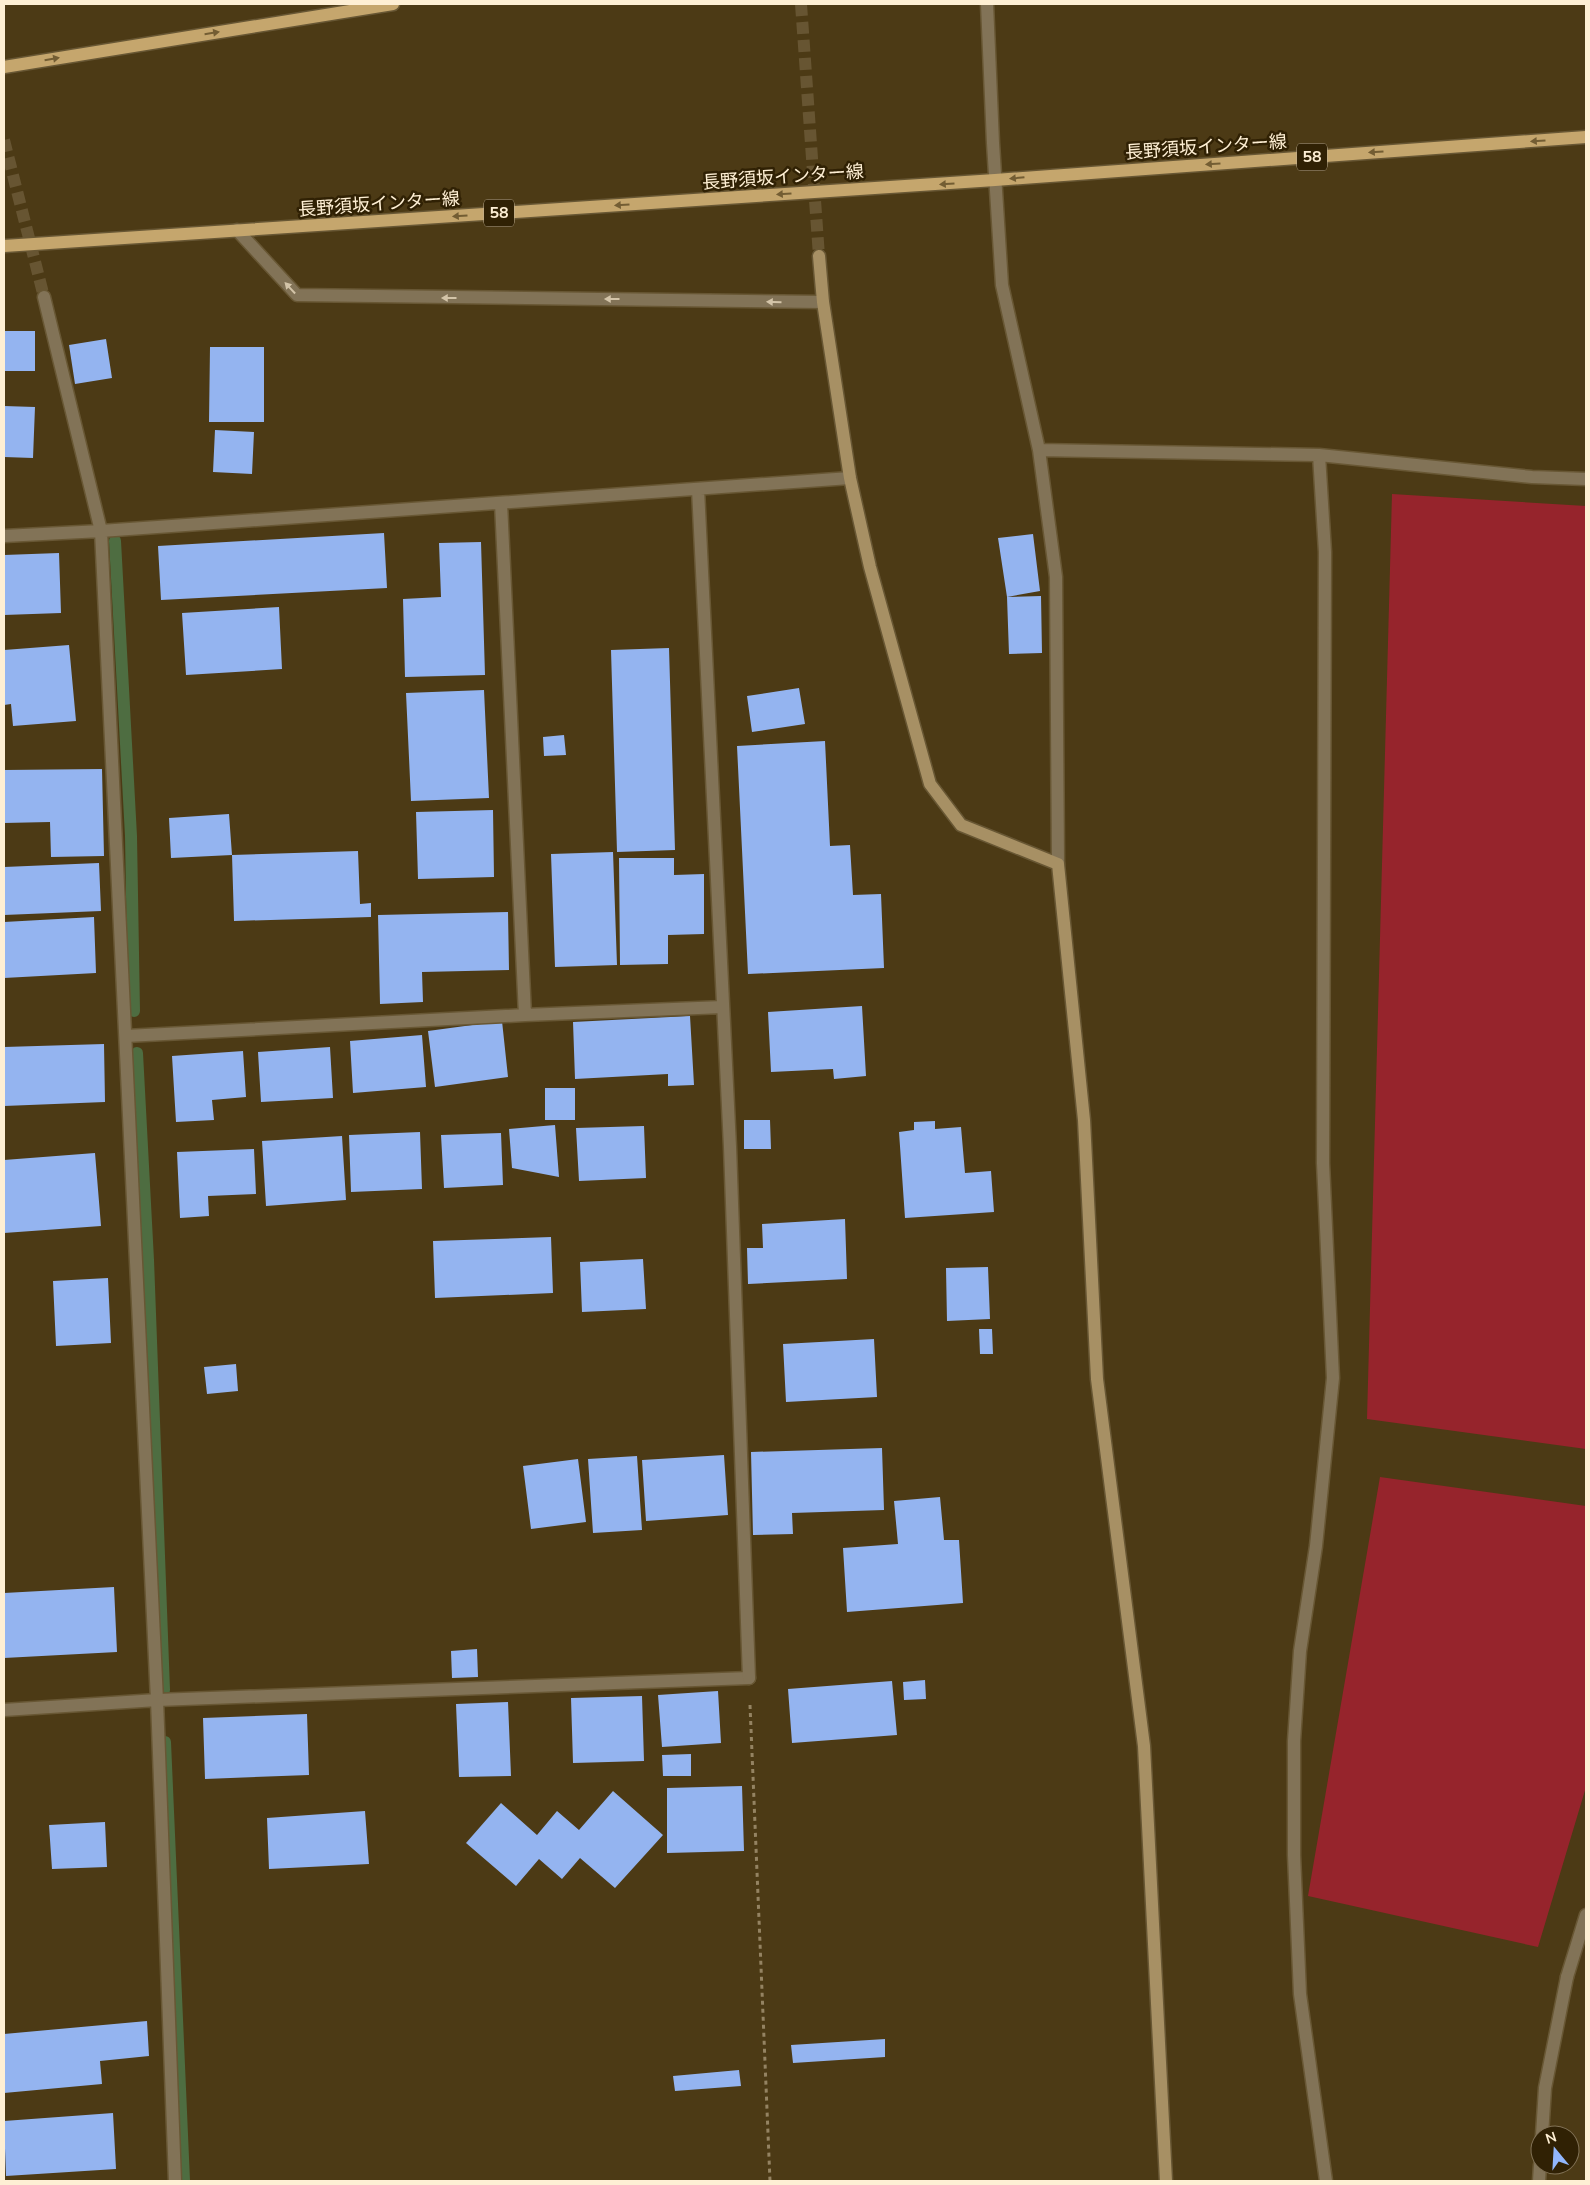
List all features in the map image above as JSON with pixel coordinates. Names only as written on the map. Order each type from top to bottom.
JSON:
[{"type":"main road","points":[[4,67],[393,4]]},
{"type":"main road","name":"長野須坂インター線","points":[[4,246],[995,180],[1586,137]]},
{"type":"street","points":[[987,4],[1002,285],[1039,450],[1056,577],[1058,864],[1084,1120],[1096,1379],[1144,1746],[1166,2181]]},
{"type":"street","points":[[237,230],[297,295],[823,302]]},
{"type":"street","points":[[819,256],[823,302],[850,478],[870,567],[930,784],[961,825],[1058,864]]},
{"type":"street","points":[[44,297],[102,531],[157,1700],[175,2181]]},
{"type":"street","points":[[1039,450],[1319,455],[1523,476],[1586,479]]},
{"type":"street","points":[[1319,455],[1325,552],[1323,1162],[1333,1378],[1316,1546],[1300,1651],[1294,1741],[1294,1855],[1300,1994],[1326,2181]]},
{"type":"street","points":[[4,536],[102,531],[850,478]]},
{"type":"street","points":[[4,1710],[157,1700],[749,1678],[730,1157],[698,489]]},
{"type":"street","points":[[501,503],[526,1015]]},
{"type":"street","points":[[126,1036],[526,1015],[723,1007]]},
{"type":"street","points":[[1543,2125],[1545,2088],[1567,1977],[1586,1915]]},
{"type":"path","points":[[749,1678],[770,2181]]},
{"type":"shaded area","points":[[1392,494],[1586,506],[1586,1449],[1367,1419]]},
{"type":"shaded area","points":[[1380,1477],[1586,1506],[1586,1787],[1538,1947],[1308,1896]]},
{"type":"building","points":[[4,331],[35,331],[35,371],[4,371]]},
{"type":"building","points":[[106,339],[112,378],[75,384],[69,345]]},
{"type":"building","points":[[210,347],[264,347],[264,422],[209,422]]},
{"type":"building","points":[[4,406],[35,407],[33,458],[4,457]]},
{"type":"building","points":[[215,430],[254,432],[252,474],[213,472]]},
{"type":"building","points":[[384,533],[387,588],[161,600],[158,546]]},
{"type":"building","points":[[1033,534],[1040,591],[1007,597],[998,538]]},
{"type":"building","points":[[481,542],[485,675],[405,677],[403,599],[441,597],[439,543]]},
{"type":"building","points":[[59,553],[61,613],[4,615],[4,555]]},
{"type":"building","points":[[1041,596],[1042,653],[1009,654],[1007,597]]},
{"type":"building","points":[[279,607],[282,669],[186,675],[182,613]]},
{"type":"building","points":[[69,645],[76,721],[13,726],[11,704],[4,705],[4,650]]},
{"type":"building","points":[[669,648],[675,850],[617,852],[611,650]]},
{"type":"building","points":[[799,688],[805,724],[752,732],[747,696]]},
{"type":"building","points":[[484,690],[489,798],[411,801],[406,693]]},
{"type":"building","points":[[564,735],[566,755],[544,756],[543,737]]},
{"type":"building","points":[[825,741],[830,846],[850,845],[853,895],[881,894],[884,968],[748,974],[737,746]]},
{"type":"building","points":[[102,769],[104,856],[51,857],[50,822],[4,823],[4,770]]},
{"type":"building","points":[[493,810],[494,877],[418,879],[416,812]]},
{"type":"building","points":[[229,814],[232,855],[171,858],[169,818]]},
{"type":"building","points":[[358,851],[360,904],[371,903],[371,917],[234,921],[232,855]]},
{"type":"building","points":[[613,852],[617,965],[555,967],[551,854]]},
{"type":"building","points":[[619,858],[674,858],[674,875],[704,874],[704,934],[668,935],[668,964],[620,965]]},
{"type":"building","points":[[99,863],[101,911],[4,915],[4,867]]},
{"type":"building","points":[[508,912],[509,970],[422,972],[423,1002],[380,1004],[378,915]]},
{"type":"building","points":[[94,917],[96,973],[4,978],[4,922]]},
{"type":"building","points":[[862,1006],[866,1076],[834,1079],[833,1069],[771,1072],[768,1012]]},
{"type":"building","points":[[690,1016],[694,1085],[668,1086],[668,1074],[575,1079],[573,1022]]},
{"type":"building","points":[[502,1021],[508,1077],[435,1087],[428,1031]]},
{"type":"building","points":[[422,1035],[426,1087],[353,1093],[350,1041]]},
{"type":"building","points":[[104,1044],[105,1102],[4,1106],[4,1047]]},
{"type":"building","points":[[330,1047],[333,1098],[261,1102],[258,1052]]},
{"type":"building","points":[[243,1051],[246,1097],[212,1100],[214,1120],[176,1122],[172,1056]]},
{"type":"building","points":[[545,1088],[575,1088],[575,1120],[545,1120]]},
{"type":"building","points":[[744,1120],[770,1120],[771,1149],[744,1149]]},
{"type":"building","points":[[935,1121],[935,1129],[961,1127],[965,1173],[991,1171],[994,1212],[905,1218],[899,1132],[914,1130],[914,1122]]},
{"type":"building","points":[[555,1125],[559,1177],[512,1168],[509,1129]]},
{"type":"building","points":[[644,1126],[646,1178],[579,1181],[576,1128]]},
{"type":"building","points":[[420,1132],[422,1189],[351,1192],[349,1135]]},
{"type":"building","points":[[501,1133],[503,1185],[444,1188],[441,1135]]},
{"type":"building","points":[[342,1136],[346,1200],[266,1206],[262,1141]]},
{"type":"building","points":[[254,1149],[256,1194],[208,1196],[209,1216],[180,1218],[177,1152]]},
{"type":"building","points":[[95,1153],[101,1226],[4,1233],[4,1160]]},
{"type":"building","points":[[845,1219],[847,1279],[748,1284],[747,1248],[763,1248],[762,1224]]},
{"type":"building","points":[[551,1237],[553,1293],[435,1298],[433,1241]]},
{"type":"building","points":[[643,1259],[646,1309],[582,1312],[580,1262]]},
{"type":"building","points":[[988,1267],[990,1319],[947,1321],[946,1268]]},
{"type":"building","points":[[108,1278],[111,1343],[56,1346],[53,1281]]},
{"type":"building","points":[[979,1329],[992,1329],[993,1354],[980,1354]]},
{"type":"building","points":[[874,1339],[877,1397],[786,1402],[783,1344]]},
{"type":"building","points":[[236,1364],[238,1391],[207,1394],[204,1367]]},
{"type":"building","points":[[882,1448],[884,1510],[792,1513],[793,1534],[753,1535],[751,1452]]},
{"type":"building","points":[[724,1455],[728,1515],[646,1521],[642,1460]]},
{"type":"building","points":[[637,1456],[642,1530],[593,1533],[588,1459]]},
{"type":"building","points":[[578,1459],[586,1522],[531,1529],[523,1466]]},
{"type":"building","points":[[940,1497],[944,1540],[959,1540],[963,1603],[847,1612],[843,1548],[898,1544],[894,1501]]},
{"type":"building","points":[[114,1587],[117,1652],[4,1658],[4,1593]]},
{"type":"building","points":[[477,1649],[478,1677],[452,1678],[451,1651]]},
{"type":"building","points":[[925,1680],[926,1699],[904,1700],[903,1682]]},
{"type":"building","points":[[892,1681],[897,1735],[792,1743],[788,1689]]},
{"type":"building","points":[[718,1691],[721,1743],[662,1747],[658,1695]]},
{"type":"building","points":[[642,1696],[644,1761],[573,1763],[571,1698]]},
{"type":"building","points":[[508,1702],[511,1776],[459,1777],[456,1704]]},
{"type":"building","points":[[307,1714],[309,1775],[205,1779],[203,1718]]},
{"type":"building","points":[[691,1754],[691,1776],[663,1776],[662,1755]]},
{"type":"building","points":[[742,1786],[744,1851],[667,1853],[667,1788]]},
{"type":"building","points":[[613,1791],[663,1835],[615,1888],[580,1858],[562,1879],[539,1859],[516,1886],[466,1843],[501,1803],[537,1835],[557,1811],[579,1830]]},
{"type":"building","points":[[365,1811],[369,1864],[269,1869],[267,1818]]},
{"type":"building","points":[[105,1822],[107,1867],[52,1869],[49,1825]]},
{"type":"building","points":[[147,2021],[149,2056],[100,2061],[102,2084],[4,2093],[4,2034]]},
{"type":"building","points":[[885,2039],[885,2057],[793,2063],[791,2045]]},
{"type":"building","points":[[739,2070],[741,2086],[675,2091],[673,2076]]},
{"type":"building","points":[[113,2113],[116,2169],[6,2176],[4,2121]]},
{"type":"waterway","points":[[115,541],[131,836],[134,1011]]},
{"type":"waterway","points":[[137,1053],[148,1260],[164,1690]]},
{"type":"waterway","points":[[165,1742],[184,2181]]},
{"type":"tunnel","points":[[801,4],[819,256]]},
{"type":"tunnel","points":[[4,140],[44,297]]}]
